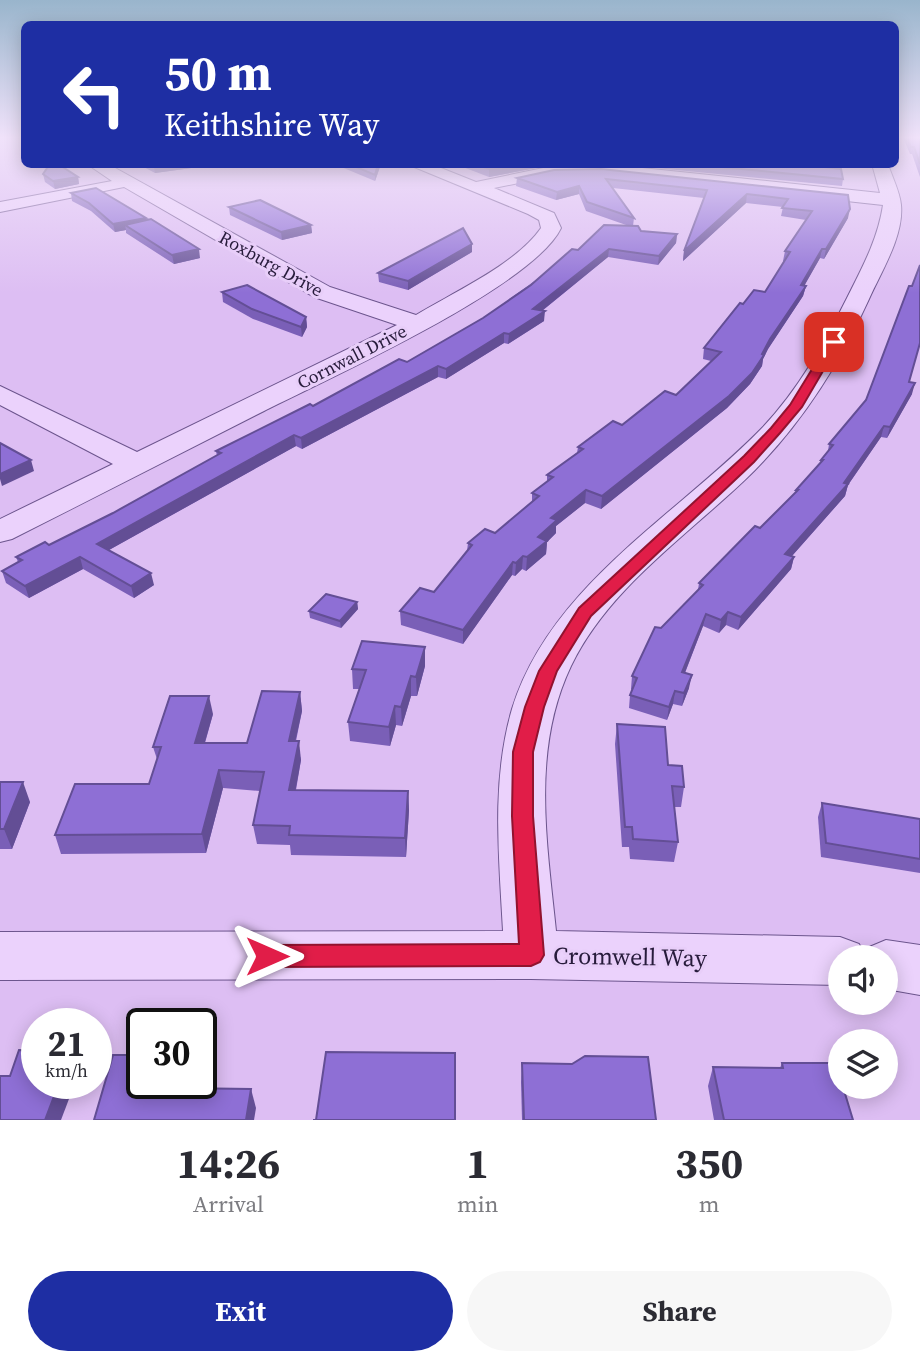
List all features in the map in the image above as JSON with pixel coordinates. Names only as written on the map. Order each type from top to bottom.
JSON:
[{"type":"street","points":[[0,207],[94,189]]},
{"type":"street","name":"Roxburg Drive","points":[[138,189],[322,292],[418,324]]},
{"type":"street","name":"Cornwall Drive","points":[[0,532],[418,324],[499,275],[548,234],[550,222],[542,213],[481,189]]},
{"type":"street","points":[[796,189],[890,199]]},
{"type":"street","points":[[531,955],[522,816],[523,752],[548,671],[585,612],[749,459],[796,407],[824,363],[875,260],[893,215],[887,189]]},
{"type":"street","points":[[0,394],[136,464]]},
{"type":"street","name":"Cromwell Way","points":[[0,956],[531,955],[828,961]]},
{"type":"street","points":[[898,967],[920,970]]},
{"type":"building","points":[[98,189],[146,218],[113,224],[89,203],[71,193]]},
{"type":"building","points":[[581,189],[613,189],[634,218],[587,202]]},
{"type":"building","points":[[700,189],[794,189],[848,195],[850,209],[826,249],[822,249],[801,285],[806,286],[770,339],[762,354],[764,355],[752,373],[729,396],[602,496],[586,490],[551,518],[557,520],[538,537],[547,541],[527,557],[523,556],[516,563],[513,562],[463,630],[400,611],[420,588],[434,592],[472,545],[468,543],[485,529],[495,533],[539,496],[532,493],[553,477],[547,475],[583,449],[578,447],[613,421],[622,425],[665,391],[676,395],[721,352],[704,348],[740,303],[743,304],[754,290],[765,292],[790,252],[785,251],[812,211],[782,208],[788,199],[747,194],[684,251],[707,190]]},
{"type":"building","points":[[260,200],[311,225],[281,232],[229,207]]},
{"type":"building","points":[[151,219],[199,249],[172,255],[125,225]]},
{"type":"building","points":[[604,225],[638,226],[641,231],[677,234],[659,256],[609,249],[533,309],[545,311],[509,334],[504,333],[446,369],[438,366],[301,438],[294,435],[97,544],[151,573],[131,586],[80,557],[25,586],[2,571],[22,560],[16,557],[45,542],[49,545],[113,513],[221,453],[216,451],[310,404],[313,406],[399,359],[407,362],[483,318],[531,285],[572,249],[578,250]]},
{"type":"building","points":[[463,228],[472,244],[408,281],[378,273]]},
{"type":"building","points":[[920,265],[920,343],[909,382],[915,383],[890,427],[884,426],[844,483],[848,484],[785,554],[794,557],[741,617],[728,612],[721,620],[706,614],[682,672],[692,675],[684,693],[675,691],[669,707],[630,695],[637,678],[632,676],[655,627],[661,628],[703,585],[699,583],[755,526],[760,528],[798,490],[833,445],[829,444],[866,400],[909,286],[912,286]]},
{"type":"building","points":[[247,285],[306,317],[301,327],[252,309],[222,292]]},
{"type":"building","points":[[0,443],[31,460],[0,474]]},
{"type":"building","points":[[326,594],[357,602],[340,621],[309,611]]},
{"type":"building","points":[[362,641],[425,647],[416,677],[411,676],[401,707],[395,706],[389,727],[348,722],[366,670],[352,669]]},
{"type":"building","points":[[262,691],[300,692],[289,741],[299,741],[289,790],[408,791],[405,838],[289,835],[290,826],[253,825],[264,772],[219,770],[202,834],[55,835],[75,784],[149,784],[161,747],[153,747],[170,696],[209,696],[195,743],[247,743]]},
{"type":"building","points":[[617,724],[665,727],[668,765],[682,766],[684,787],[672,786],[678,842],[633,839],[632,827],[625,827]]},
{"type":"building","points":[[0,782],[23,782],[4,829],[0,829]]},
{"type":"building","points":[[822,803],[920,819],[920,859],[826,843]]},
{"type":"building","points":[[21,1050],[21,1099],[53,1099],[45,1120],[0,1120],[0,1076],[10,1076]]},
{"type":"building","points":[[326,1052],[455,1053],[455,1120],[316,1120]]},
{"type":"building","points":[[113,1055],[126,1055],[126,1099],[217,1099],[217,1089],[251,1089],[246,1120],[94,1120],[100,1099],[112,1099]]},
{"type":"building","points":[[585,1056],[648,1057],[656,1120],[524,1120],[522,1063],[572,1064]]},
{"type":"building","points":[[782,1063],[828,1063],[828,1099],[847,1099],[853,1120],[724,1120],[713,1067],[783,1068]]},
{"type":"route","points":[[267,956],[531,955],[522,816],[523,752],[548,671],[585,612],[659,540],[749,459],[796,407],[834,342]]}]
